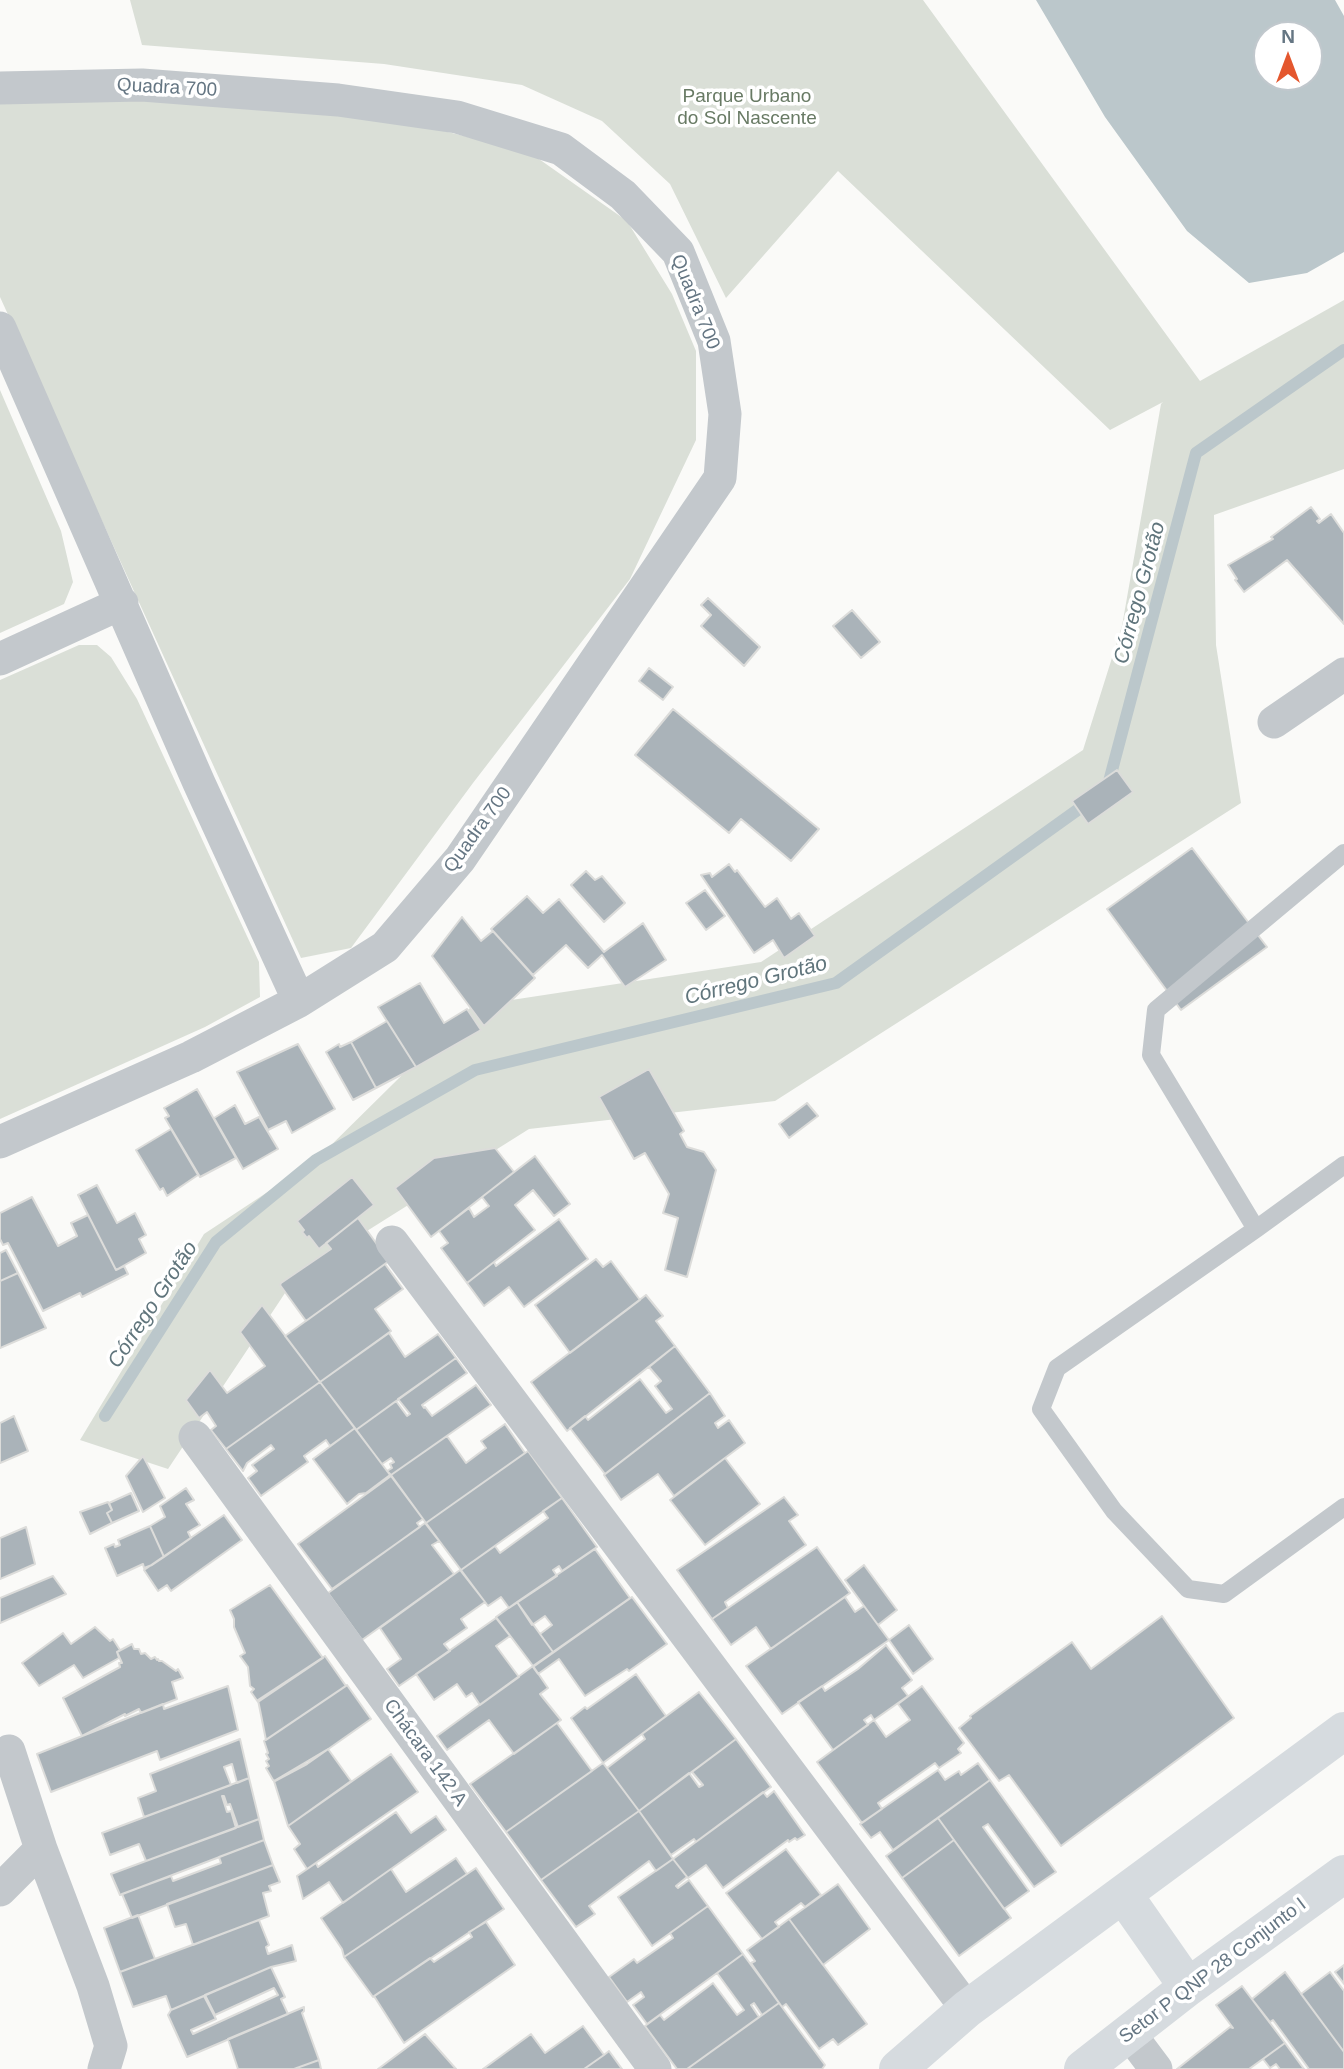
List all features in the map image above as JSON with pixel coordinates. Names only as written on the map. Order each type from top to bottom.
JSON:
[{"type":"street","name":"Quadra 700","points":[[0,88],[142,85],[338,100],[457,117],[561,149],[623,195],[678,252],[714,341],[725,414],[720,478],[460,859],[386,947],[299,1001],[191,1057],[0,1142]]},
{"type":"street","points":[[0,328],[199,783],[299,1001]]},
{"type":"street","points":[[0,659],[122,603]]},
{"type":"street","points":[[1274,722],[1344,674]]},
{"type":"street","points":[[393,1241],[967,2009]]},
{"type":"street","name":"Chácara 142 A","points":[[195,1437],[655,2069]]},
{"type":"street","points":[[898,2069],[967,2009],[1344,1731]]},
{"type":"street","points":[[9,1751],[41,1849],[93,1986],[111,2046],[104,2069]]},
{"type":"street","points":[[0,1890],[41,1849]]},
{"type":"street","name":"Setor P QNP 28 Conjunto I","points":[[1083,2069],[1188,1987],[1344,1874]]},
{"type":"street","points":[[1123,1894],[1188,1987]]},
{"type":"street","points":[[1129,2033],[1156,2069]]},
{"type":"lane","points":[[1256,1229],[1151,1055],[1156,1010],[1344,853]]},
{"type":"lane","points":[[1344,1165],[1057,1368],[1041,1409],[1114,1511],[1188,1589],[1224,1594],[1344,1507]]},
{"type":"green space","name":"Parque Urbano do Sol Nascente","points":[[130,0],[923,0],[1200,381],[1344,300],[1344,469],[1214,515],[1216,645],[1241,803],[775,1101],[529,1129],[297,1275],[168,1469],[80,1440],[204,1234],[316,1160],[472,1006],[761,962],[1083,750],[1122,626],[1163,402],[1110,430],[838,171],[726,298],[670,184],[602,121],[522,85],[384,64],[142,45]]},
{"type":"green space","points":[[132,98],[371,113],[529,152],[627,221],[672,294],[696,351],[696,440],[630,579],[473,783],[351,948],[301,958],[0,297],[0,102]]},
{"type":"green space","points":[[0,390],[61,531],[73,582],[64,604],[0,633]]},
{"type":"green space","points":[[79,645],[97,645],[111,657],[137,699],[259,962],[260,997],[205,1027],[0,1119],[0,680]]},
{"type":"shaded area","points":[[1036,0],[1335,0],[1344,16],[1344,252],[1307,273],[1249,283],[1187,231],[1105,117]]},
{"type":"building","points":[[1311,507],[1320,519],[1317,521],[1319,523],[1331,514],[1344,533],[1344,624],[1287,560],[1244,592],[1228,565],[1273,539],[1271,537]]},
{"type":"building","points":[[708,598],[760,647],[744,666],[701,626],[711,615],[701,605]]},
{"type":"building","points":[[852,610],[880,642],[861,658],[833,626]]},
{"type":"building","points":[[649,668],[673,687],[663,700],[639,681]]},
{"type":"building","points":[[673,709],[819,829],[791,861],[741,819],[729,833],[635,755]]},
{"type":"building","points":[[1117,770],[1133,792],[1088,824],[1072,801]]},
{"type":"building","points":[[1192,848],[1267,947],[1181,1010],[1107,909]]},
{"type":"building","points":[[729,864],[735,872],[737,870],[765,907],[777,898],[791,919],[799,913],[815,936],[784,958],[773,940],[754,953],[701,875],[710,873],[712,877]]},
{"type":"building","points":[[586,871],[595,880],[602,876],[625,903],[604,922],[571,885]]},
{"type":"building","points":[[705,890],[725,916],[706,930],[686,903]]},
{"type":"building","points":[[527,896],[543,913],[559,899],[604,952],[643,923],[666,960],[625,987],[602,955],[588,968],[566,945],[533,975],[491,929]]},
{"type":"building","points":[[462,917],[481,941],[493,931],[535,978],[484,1026],[432,956]]},
{"type":"building","points":[[420,983],[444,1023],[467,1009],[481,1030],[416,1067],[378,1007]]},
{"type":"building","points":[[387,1021],[416,1067],[376,1088],[351,1042]]},
{"type":"building","points":[[351,1042],[376,1088],[353,1100],[326,1052],[339,1044],[340,1047]]},
{"type":"building","points":[[298,1044],[335,1109],[292,1133],[286,1121],[268,1130],[237,1072]]},
{"type":"building","points":[[649,1069],[684,1131],[680,1134],[687,1147],[704,1152],[716,1170],[687,1277],[665,1270],[678,1218],[663,1213],[669,1194],[645,1153],[634,1159],[599,1097]]},
{"type":"building","points":[[197,1089],[236,1158],[200,1177],[165,1118],[169,1116],[164,1108]]},
{"type":"building","points":[[807,1103],[818,1116],[789,1138],[779,1124]]},
{"type":"building","points":[[235,1105],[245,1124],[259,1117],[278,1149],[243,1169],[214,1118]]},
{"type":"building","points":[[171,1129],[198,1175],[167,1196],[163,1188],[160,1190],[136,1150]]},
{"type":"building","points":[[495,1148],[514,1172],[431,1237],[395,1188],[434,1158]]},
{"type":"building","points":[[535,1156],[570,1204],[554,1216],[533,1190],[515,1205],[535,1230],[467,1283],[441,1248],[448,1243],[439,1231],[469,1208],[474,1217],[489,1206],[482,1197]]},
{"type":"building","points":[[352,1177],[374,1205],[319,1249],[309,1236],[307,1238],[302,1232],[304,1230],[297,1221]]},
{"type":"building","points":[[97,1185],[117,1223],[135,1213],[146,1235],[139,1239],[146,1253],[116,1270],[78,1195]]},
{"type":"building","points":[[32,1197],[58,1246],[77,1236],[71,1223],[88,1215],[116,1270],[124,1266],[128,1274],[82,1297],[80,1293],[43,1311],[8,1243],[3,1245],[0,1239],[0,1213]]},
{"type":"building","points":[[358,1218],[389,1261],[306,1321],[281,1283],[331,1249],[326,1243]]},
{"type":"building","points":[[559,1219],[588,1259],[524,1307],[509,1287],[484,1306],[467,1283],[494,1262],[496,1266]]},
{"type":"building","points":[[6,1250],[18,1273],[0,1281],[0,1253]]},
{"type":"building","points":[[596,1259],[603,1267],[611,1261],[640,1300],[570,1353],[535,1305]]},
{"type":"building","points":[[385,1264],[403,1289],[375,1309],[391,1331],[320,1382],[285,1336]]},
{"type":"building","points":[[18,1273],[46,1328],[0,1348],[0,1281]]},
{"type":"building","points":[[646,1295],[663,1316],[656,1321],[675,1346],[567,1431],[531,1382]]},
{"type":"building","points":[[262,1305],[320,1382],[226,1449],[211,1430],[216,1426],[207,1412],[199,1418],[186,1400],[210,1370],[227,1393],[265,1366],[240,1332]]},
{"type":"building","points":[[389,1333],[405,1357],[438,1334],[456,1358],[356,1430],[320,1382]]},
{"type":"building","points":[[675,1346],[710,1393],[605,1474],[570,1428],[585,1416],[588,1420],[640,1379],[666,1413],[672,1409],[655,1386],[661,1381],[649,1367]]},
{"type":"building","points":[[456,1358],[467,1373],[422,1405],[424,1408],[432,1416],[476,1385],[491,1405],[391,1475],[387,1471],[392,1468],[390,1464],[394,1462],[391,1458],[382,1464],[356,1430],[396,1401],[407,1416],[410,1414],[398,1399]]},
{"type":"building","points":[[320,1382],[355,1428],[330,1446],[326,1440],[304,1456],[308,1462],[261,1496],[248,1478],[257,1471],[252,1465],[274,1449],[271,1445],[247,1463],[243,1471],[226,1449]]},
{"type":"building","points":[[710,1393],[725,1416],[715,1423],[718,1428],[729,1420],[745,1443],[674,1496],[658,1474],[621,1500],[604,1475]]},
{"type":"building","points":[[14,1416],[28,1451],[0,1463],[0,1423]]},
{"type":"building","points":[[505,1424],[525,1453],[426,1523],[391,1475],[447,1436],[466,1463],[486,1448],[481,1441]]},
{"type":"building","points":[[355,1428],[390,1475],[347,1504],[313,1459]]},
{"type":"building","points":[[528,1451],[562,1498],[461,1570],[426,1523]]},
{"type":"building","points":[[143,1456],[165,1498],[143,1512],[126,1476]]},
{"type":"building","points":[[725,1458],[760,1504],[705,1545],[670,1500]]},
{"type":"building","points":[[391,1476],[423,1519],[417,1523],[420,1527],[332,1589],[298,1544]]},
{"type":"building","points":[[186,1488],[194,1500],[186,1504],[200,1525],[188,1532],[191,1538],[164,1557],[150,1526],[165,1517],[160,1506]]},
{"type":"building","points":[[131,1493],[139,1511],[112,1523],[107,1513],[112,1510],[109,1503]]},
{"type":"building","points":[[784,1497],[798,1515],[789,1521],[806,1545],[725,1602],[728,1608],[712,1619],[677,1570]]},
{"type":"building","points":[[562,1498],[597,1547],[562,1571],[559,1566],[553,1570],[557,1576],[509,1608],[501,1597],[488,1606],[461,1570],[495,1546],[500,1553],[548,1518],[543,1511]]},
{"type":"building","points":[[108,1502],[112,1510],[107,1513],[112,1523],[90,1534],[80,1512]]},
{"type":"building","points":[[224,1515],[242,1540],[171,1591],[167,1585],[158,1591],[144,1570]]},
{"type":"building","points":[[425,1523],[439,1541],[432,1545],[454,1574],[362,1640],[328,1593]]},
{"type":"building","points":[[150,1526],[164,1557],[152,1565],[144,1568],[143,1564],[117,1576],[105,1548],[114,1544],[115,1547],[120,1545],[118,1540]]},
{"type":"building","points":[[26,1527],[35,1564],[0,1579],[0,1538]]},
{"type":"building","points":[[817,1547],[850,1593],[771,1649],[756,1627],[731,1645],[712,1619]]},
{"type":"building","points":[[595,1549],[630,1598],[553,1652],[540,1634],[552,1625],[545,1616],[532,1625],[517,1602]]},
{"type":"building","points":[[864,1565],[897,1610],[878,1625],[845,1580]]},
{"type":"building","points":[[460,1570],[485,1602],[461,1619],[467,1628],[444,1644],[450,1651],[399,1686],[387,1669],[401,1659],[380,1628]]},
{"type":"building","points":[[53,1576],[66,1594],[0,1623],[0,1598]]},
{"type":"building","points":[[270,1585],[323,1658],[258,1702],[251,1692],[254,1689],[250,1686],[248,1667],[240,1656],[245,1653],[230,1610]]},
{"type":"building","points":[[632,1597],[667,1644],[629,1671],[627,1669],[585,1696],[559,1659],[538,1674],[533,1667]]},
{"type":"building","points":[[845,1597],[855,1612],[864,1606],[889,1640],[782,1714],[746,1666]]},
{"type":"building","points":[[517,1602],[553,1652],[533,1666],[496,1617]]},
{"type":"building","points":[[1162,1616],[1234,1718],[1061,1846],[1009,1775],[999,1781],[959,1728],[970,1716],[1072,1642],[1091,1669]]},
{"type":"building","points":[[496,1618],[510,1636],[496,1646],[519,1677],[480,1705],[472,1693],[466,1697],[457,1684],[434,1700],[416,1674]]},
{"type":"building","points":[[909,1625],[933,1659],[913,1674],[889,1640]]},
{"type":"building","points":[[95,1627],[110,1641],[113,1639],[120,1650],[117,1652],[119,1658],[83,1678],[74,1665],[39,1686],[22,1663],[63,1633],[71,1644]]},
{"type":"building","points":[[132,1644],[141,1654],[145,1653],[151,1659],[155,1657],[176,1671],[178,1669],[183,1678],[172,1682],[177,1699],[141,1713],[139,1709],[125,1714],[82,1736],[63,1698],[120,1667],[119,1663],[122,1663],[117,1652]]},
{"type":"building","points":[[886,1645],[912,1680],[902,1688],[908,1696],[874,1720],[871,1715],[864,1720],[868,1725],[833,1750],[798,1702],[822,1686],[825,1691],[858,1669]]},
{"type":"building","points":[[325,1656],[346,1686],[266,1740],[258,1700]]},
{"type":"building","points":[[533,1666],[548,1688],[540,1694],[561,1720],[514,1754],[489,1720],[447,1750],[437,1736]]},
{"type":"building","points":[[636,1674],[666,1716],[603,1763],[571,1718]]},
{"type":"building","points":[[347,1685],[371,1719],[307,1764],[273,1780],[266,1768],[269,1766],[266,1761],[269,1759],[264,1741]]},
{"type":"building","points":[[228,1686],[238,1730],[160,1760],[157,1751],[51,1792],[37,1754],[163,1704],[164,1709]]},
{"type":"building","points":[[922,1686],[964,1743],[958,1749],[961,1753],[939,1768],[935,1763],[878,1803],[882,1809],[862,1823],[817,1762],[874,1720],[886,1737],[910,1720],[898,1704]]},
{"type":"building","points":[[699,1692],[736,1739],[639,1811],[607,1768],[645,1739],[642,1734]]},
{"type":"building","points":[[557,1723],[592,1771],[506,1832],[470,1784]]},
{"type":"building","points":[[240,1739],[249,1778],[237,1783],[232,1764],[224,1767],[231,1785],[144,1817],[138,1798],[156,1791],[150,1774]]},
{"type":"building","points":[[736,1739],[771,1787],[696,1842],[694,1839],[671,1855],[639,1811],[689,1773],[699,1787],[703,1785],[692,1772]]},
{"type":"building","points":[[328,1749],[351,1781],[288,1826],[274,1781]]},
{"type":"building","points":[[391,1754],[418,1792],[307,1869],[294,1849],[300,1844],[288,1826]]},
{"type":"building","points":[[603,1763],[639,1811],[541,1880],[506,1832]]},
{"type":"building","points":[[978,1763],[990,1780],[893,1850],[880,1832],[871,1838],[860,1824],[938,1770],[945,1780],[959,1771],[961,1775]]},
{"type":"building","points":[[249,1778],[259,1819],[238,1827],[230,1804],[227,1805],[222,1796],[227,1812],[231,1811],[236,1828],[146,1861],[139,1844],[110,1855],[102,1833]]},
{"type":"building","points":[[990,1780],[1056,1872],[1034,1887],[988,1824],[983,1827],[1029,1891],[1004,1909],[938,1818]]},
{"type":"building","points":[[774,1791],[805,1835],[797,1840],[788,1840],[723,1888],[706,1865],[688,1878],[673,1859],[763,1792],[767,1797]]},
{"type":"building","points":[[639,1811],[673,1859],[656,1871],[649,1861],[589,1906],[595,1914],[576,1927],[541,1880]]},
{"type":"building","points":[[396,1812],[411,1833],[436,1816],[446,1830],[343,1903],[329,1882],[303,1899],[297,1876],[316,1863],[318,1867]]},
{"type":"building","points":[[938,1818],[954,1840],[902,1878],[886,1856]]},
{"type":"building","points":[[259,1819],[264,1840],[120,1895],[111,1874]]},
{"type":"building","points":[[264,1840],[273,1865],[132,1918],[122,1894],[171,1876],[173,1881],[221,1863],[219,1857]]},
{"type":"building","points":[[954,1840],[1011,1918],[959,1956],[902,1878]]},
{"type":"building","points":[[786,1849],[821,1895],[805,1907],[801,1903],[775,1922],[779,1927],[762,1939],[726,1893]]},
{"type":"building","points":[[456,1858],[467,1874],[344,1957],[342,1949],[321,1918],[391,1869],[406,1892]]},
{"type":"building","points":[[673,1859],[687,1877],[676,1886],[678,1888],[689,1880],[708,1906],[652,1946],[618,1897]]},
{"type":"building","points":[[273,1865],[280,1882],[269,1886],[271,1891],[263,1893],[269,1916],[193,1945],[186,1924],[175,1927],[167,1904]]},
{"type":"building","points":[[476,1868],[504,1909],[373,1997],[344,1957]]},
{"type":"building","points":[[838,1884],[870,1929],[823,1965],[789,1919]]},
{"type":"building","points":[[708,1906],[743,1954],[647,2024],[633,2005],[644,1997],[641,1992],[627,2002],[609,1977],[634,1959],[637,1963],[673,1938],[670,1933]]},
{"type":"building","points":[[138,1915],[155,1959],[120,1972],[104,1928]]},
{"type":"building","points":[[789,1919],[867,2024],[838,2045],[833,2039],[819,2049],[786,2004],[782,2007],[751,1963],[755,1961],[747,1950]]},
{"type":"building","points":[[259,1920],[269,1945],[266,1947],[268,1954],[292,1945],[296,1961],[271,1967],[171,2010],[166,1996],[133,2007],[120,1972]]},
{"type":"building","points":[[486,1922],[515,1965],[404,2043],[374,1996],[430,1958],[434,1962],[472,1937],[469,1932]]},
{"type":"building","points":[[743,1954],[779,2003],[762,2015],[754,2003],[751,2005],[759,2017],[687,2069],[677,2069],[645,2026],[660,2015],[664,2020],[713,1983],[737,2015],[744,2010],[717,1973]]},
{"type":"building","points":[[1344,1965],[1344,1984],[1335,1972]]},
{"type":"building","points":[[271,1967],[285,1997],[281,1999],[288,2014],[187,2057],[168,2015],[171,2010],[204,1996],[216,2019],[191,2030],[193,2034],[278,1995],[274,1988],[215,2015],[205,1995]]},
{"type":"building","points":[[1285,1972],[1344,2052],[1344,2069],[1309,2069],[1273,2020],[1270,2022],[1252,1999]]},
{"type":"building","points":[[1330,1972],[1344,1991],[1344,2052],[1301,1994]]},
{"type":"building","points":[[1242,1986],[1285,2043],[1249,2069],[1177,2069],[1230,2027],[1233,2028],[1216,2005]]},
{"type":"building","points":[[779,2003],[825,2065],[822,2069],[687,2069]]},
{"type":"building","points":[[304,2007],[302,2013],[319,2060],[294,2069],[238,2069],[228,2039]]},
{"type":"building","points":[[583,2026],[604,2055],[584,2069],[483,2069],[531,2034],[545,2053]]},
{"type":"building","points":[[425,2034],[456,2069],[378,2069]]},
{"type":"building","points":[[1285,2043],[1304,2069],[1280,2069],[1276,2064],[1270,2068],[1263,2059]]},
{"type":"building","points":[[609,2051],[622,2069],[584,2069],[604,2055]]},
{"type":"building","points":[[319,2060],[321,2069],[294,2069]]},
{"type":"waterway","name":"Córrego Grotão","points":[[1107,789],[1196,453],[1344,350]]},
{"type":"waterway","name":"Córrego Grotão","points":[[105,1416],[216,1242],[316,1160],[475,1070],[836,983],[1090,801]]}]
